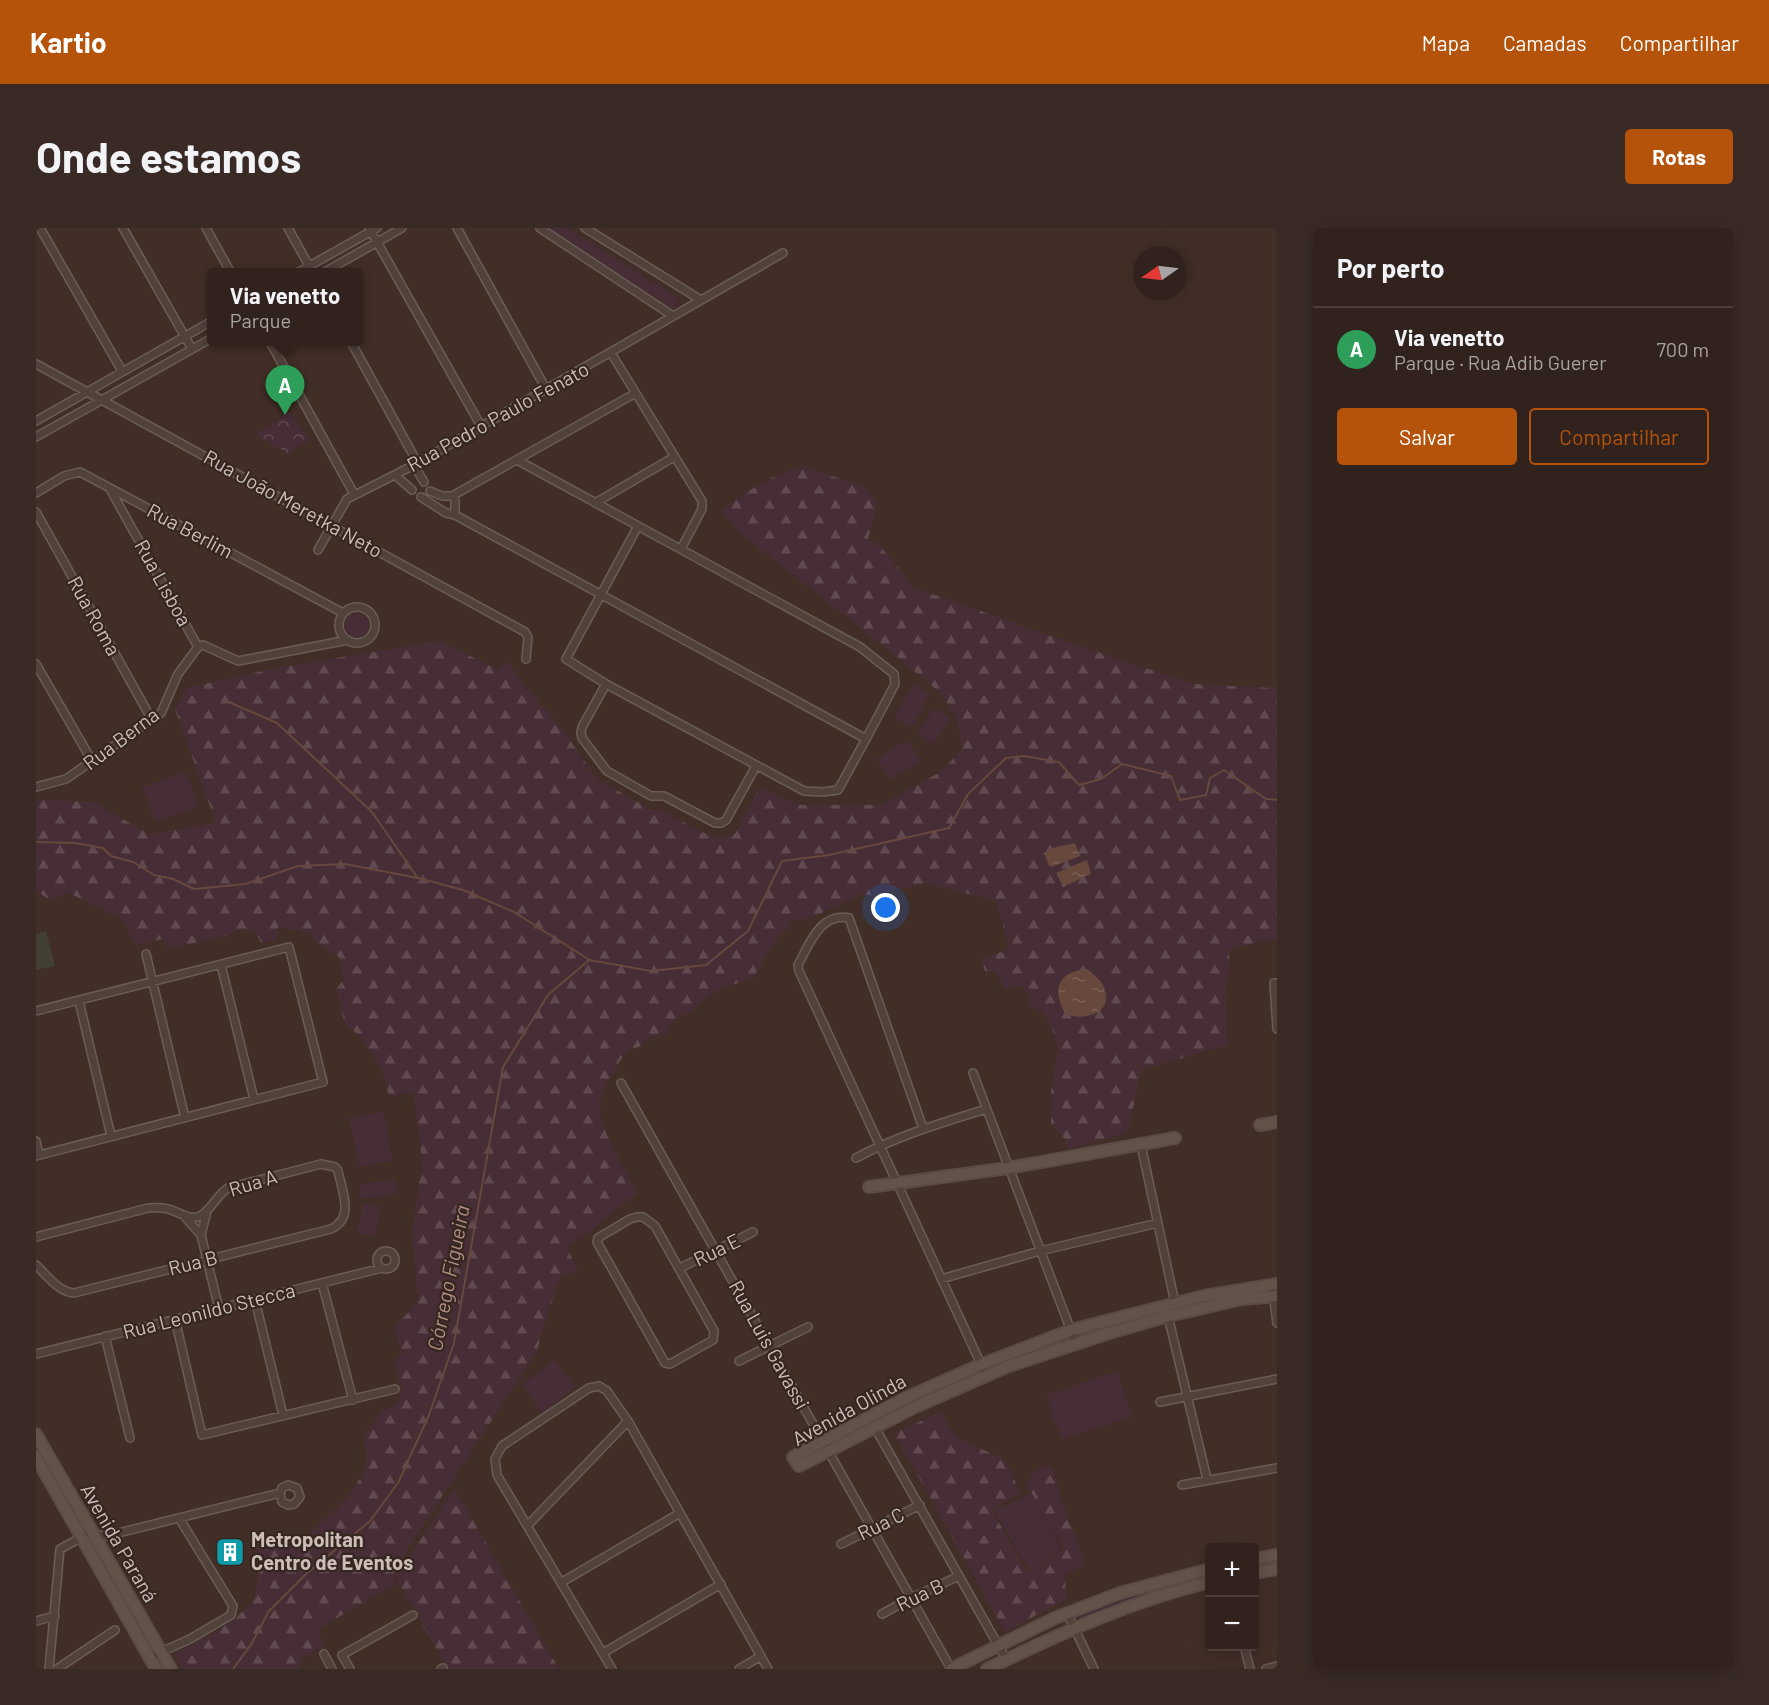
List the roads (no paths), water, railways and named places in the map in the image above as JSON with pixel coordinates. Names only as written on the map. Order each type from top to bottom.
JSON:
[{"type":"street","points":[[123,228],[192,349]]},
{"type":"street","points":[[206,228],[228,268]]},
{"type":"street","points":[[288,228],[310,268]]},
{"type":"street","points":[[332,268],[402,228]]},
{"type":"street","points":[[458,228],[546,389]]},
{"type":"street","points":[[540,228],[673,316]]},
{"type":"street","points":[[585,228],[701,300]]},
{"type":"street","points":[[313,268],[372,229],[376,242],[481,426]]},
{"type":"street","points":[[40,233],[123,371]]},
{"type":"street","name":"Rua Pedro Paulo Fenato","points":[[318,550],[347,499],[354,494],[395,475],[783,253]]},
{"type":"street","points":[[36,421],[207,324]]},
{"type":"street","points":[[36,437],[207,341]]},
{"type":"street","points":[[272,346],[354,494]]},
{"type":"street","points":[[353,346],[424,482]]},
{"type":"street","points":[[611,353],[634,394],[702,501],[702,509],[681,549]]},
{"type":"street","name":"Rua João Meretka Neto","points":[[36,364],[525,632],[528,638],[526,658]]},
{"type":"street","points":[[634,394],[452,496],[432,493],[424,499],[446,513],[455,515],[601,593],[866,739]]},
{"type":"street","points":[[595,503],[674,457]]},
{"type":"street","points":[[517,460],[860,647],[894,674],[895,684],[838,789],[823,792],[804,791],[606,684],[566,659],[638,526]]},
{"type":"street","name":"Rua Berlim","points":[[36,493],[73,473],[80,472],[343,614]]},
{"type":"street","points":[[395,475],[412,490]]},
{"type":"street","name":"Rua Lisboa","points":[[109,488],[198,647]]},
{"type":"street","points":[[452,496],[455,500],[455,515]]},
{"type":"street","name":"Rua Roma","points":[[36,512],[152,720]]},
{"type":"street","points":[[360,606],[371,612],[375,631],[366,641],[354,643],[348,640],[339,628],[343,614],[347,609],[360,606]]},
{"type":"street","points":[[198,647],[203,645],[238,661],[348,640]]},
{"type":"street","name":"Rua Berna","points":[[36,787],[66,778],[162,713],[178,674],[198,647]]},
{"type":"street","points":[[36,664],[92,761]]},
{"type":"street","points":[[606,684],[582,727],[582,738],[607,771],[651,796],[664,796],[716,823],[721,823],[726,820],[756,766]]},
{"type":"street","points":[[923,1128],[849,918],[843,917],[822,924],[798,965],[799,971],[983,1370]]},
{"type":"street","points":[[36,1011],[289,947],[323,1082],[38,1155],[36,1141]]},
{"type":"street","points":[[146,954],[185,1118]]},
{"type":"street","points":[[221,965],[254,1099]]},
{"type":"street","points":[[1277,983],[1274,983],[1277,1029]]},
{"type":"street","points":[[79,1001],[111,1136]]},
{"type":"street","points":[[973,1073],[1076,1344]]},
{"type":"street","name":"Rua Luis Gavassi","points":[[621,1083],[951,1669]]},
{"type":"street","points":[[856,1158],[880,1145],[923,1128],[986,1109]]},
{"type":"street","points":[[1260,1125],[1277,1122]]},
{"type":"street","points":[[869,1187],[1008,1168],[1175,1138]]},
{"type":"street","points":[[1141,1145],[1176,1303]]},
{"type":"street","name":"Rua A","points":[[36,1237],[148,1208],[165,1208],[182,1215],[198,1217],[228,1188],[326,1164],[335,1167],[338,1172],[346,1206]]},
{"type":"street","name":"Rua B","points":[[36,1265],[58,1287],[68,1293],[74,1293],[331,1229],[342,1220],[346,1206]]},
{"type":"street","points":[[208,1209],[201,1235],[219,1309]]},
{"type":"street","points":[[182,1215],[201,1235]]},
{"type":"street","points":[[644,1217],[655,1226],[680,1268],[715,1335],[713,1340],[670,1364],[665,1363],[599,1247],[598,1238],[630,1219],[644,1217]]},
{"type":"street","points":[[941,1279],[1040,1251],[1158,1223]]},
{"type":"street","name":"Rua E","points":[[680,1268],[753,1232]]},
{"type":"street","points":[[369,1272],[377,1262],[378,1256],[383,1252],[389,1252],[394,1256],[395,1261],[388,1269],[382,1268],[377,1262]]},
{"type":"street","name":"Rua Leonildo Stecca","points":[[36,1354],[382,1268]]},
{"type":"street","points":[[322,1283],[353,1400]]},
{"type":"street","name":"Avenida Olinda","points":[[826,1447],[872,1423],[908,1397],[983,1370],[1071,1330],[1241,1289],[1275,1290]]},
{"type":"street","points":[[1275,1290],[1277,1323]]},
{"type":"street","name":"Avenida Olinda","points":[[983,1370],[1006,1367],[1168,1316],[1275,1290]]},
{"type":"street","points":[[255,1300],[283,1415]]},
{"type":"street","points":[[1124,1316],[1128,1328]]},
{"type":"street","points":[[1168,1316],[1208,1479]]},
{"type":"street","points":[[175,1319],[202,1435],[395,1389]]},
{"type":"street","points":[[739,1361],[808,1327]]},
{"type":"street","points":[[105,1336],[130,1438]]},
{"type":"street","points":[[1160,1402],[1277,1379]]},
{"type":"street","points":[[612,1669],[497,1475],[495,1459],[502,1446],[589,1389],[599,1386],[608,1390],[628,1421],[768,1669]]},
{"type":"street","points":[[528,1525],[628,1421]]},
{"type":"street","points":[[872,1423],[1006,1659]]},
{"type":"street","name":"Avenida Paraná","points":[[36,1434],[156,1669]]},
{"type":"street","name":"Avenida Paraná","points":[[36,1457],[171,1669]]},
{"type":"street","points":[[1182,1485],[1277,1468]]},
{"type":"street","points":[[49,1669],[60,1549],[87,1535],[106,1536],[280,1493]]},
{"type":"street","name":"Rua C","points":[[841,1544],[920,1505]]},
{"type":"street","points":[[562,1582],[680,1512]]},
{"type":"street","points":[[150,1657],[207,1629],[231,1615],[233,1611],[234,1606],[179,1518]]},
{"type":"street","points":[[1259,1557],[1277,1555]]},
{"type":"street","points":[[1259,1572],[1277,1569]]},
{"type":"street","points":[[951,1669],[1067,1613],[1153,1582],[1205,1570]]},
{"type":"street","name":"Rua B","points":[[882,1614],[959,1576]]},
{"type":"street","points":[[987,1669],[1073,1627],[1148,1599],[1205,1583]]},
{"type":"street","points":[[603,1653],[721,1584]]},
{"type":"street","points":[[1067,1613],[1094,1669]]},
{"type":"street","points":[[350,1669],[342,1655],[413,1615]]},
{"type":"street","points":[[36,1621],[55,1616]]},
{"type":"street","points":[[57,1669],[115,1630]]},
{"type":"street","points":[[1245,1651],[1250,1669]]},
{"type":"street","points":[[324,1654],[332,1669]]},
{"type":"street","points":[[739,1669],[761,1656]]},
{"type":"street","points":[[1266,1669],[1277,1666]]},
{"type":"water","points":[[1075,843],[1080,856],[1051,867],[1048,864],[1044,853],[1052,848]]},
{"type":"water","points":[[1087,860],[1091,874],[1063,887],[1056,873]]},
{"type":"water","points":[[1087,969],[1104,988],[1105,1005],[1091,1015],[1080,1017],[1066,1015],[1059,998],[1060,984],[1069,974]]},
{"type":"waterway","points":[[229,702],[277,723],[372,812],[417,877]]},
{"type":"waterway","name":"Córrego Figueira","points":[[233,1669],[252,1643],[269,1611],[306,1574],[370,1521],[398,1483],[429,1415],[454,1343],[503,1067],[548,995],[589,960],[651,971],[706,965],[748,931],[782,861],[829,855],[949,828],[968,794],[1006,758],[1024,756],[1059,762],[1079,785],[1101,779],[1122,764],[1171,776],[1180,800],[1206,795],[1210,778],[1224,770],[1266,799],[1277,800]]},
{"type":"waterway","points":[[36,842],[75,843],[103,848],[111,856],[133,862],[154,875],[173,879],[194,889],[245,884],[298,866],[345,864],[418,878],[463,890],[514,912],[588,959]]},
{"type":"place","name":"Via venetto","points":[[285,415]]},
{"type":"place","name":"Metropolitan Centro de Eventos","points":[[230,1552]]}]
